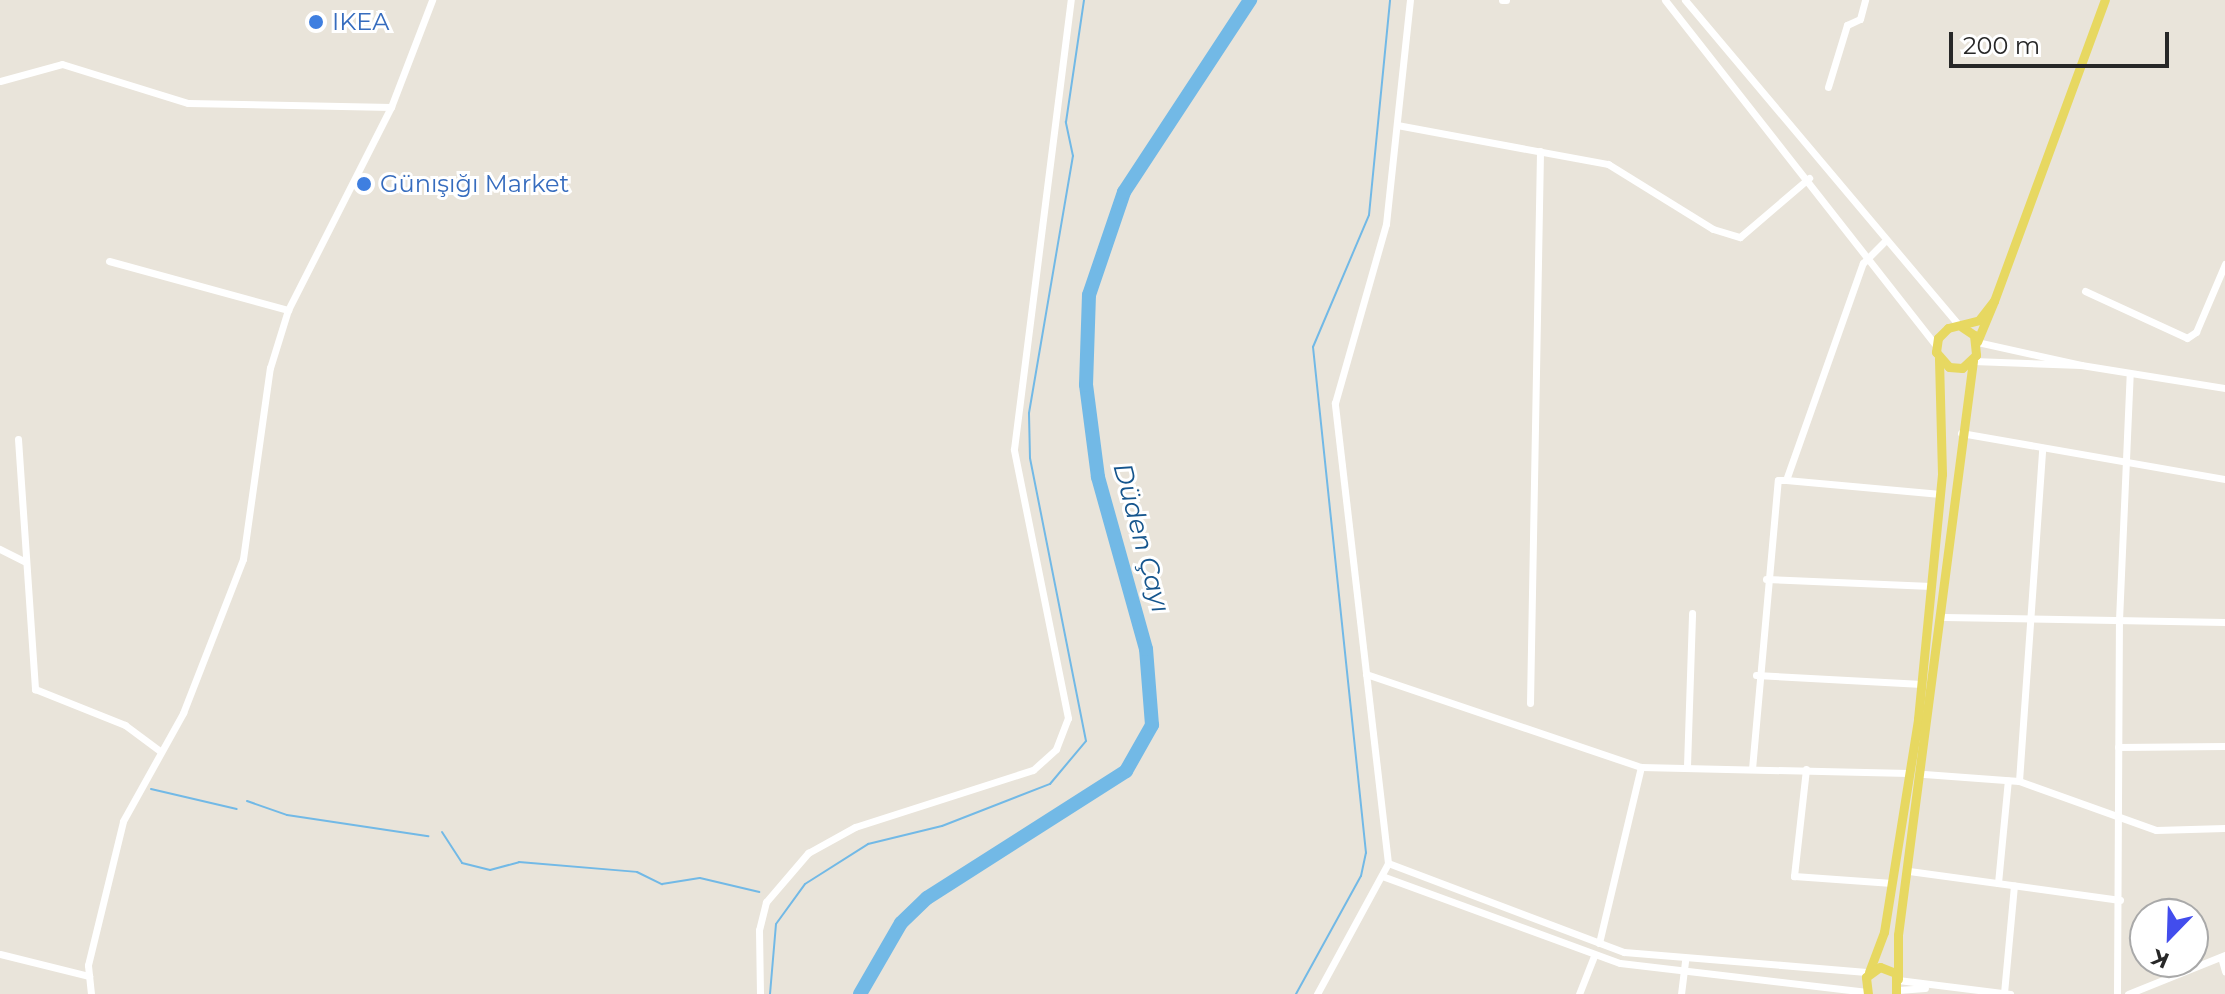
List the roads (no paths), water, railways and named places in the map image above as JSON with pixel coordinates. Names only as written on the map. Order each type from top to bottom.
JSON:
[{"type":"main road","points":[[1898,986],[1909,871],[1944,617],[1961,433],[1973,361],[1977,342],[2105,0]]},
{"type":"main road","points":[[1867,993],[1869,972],[1892,883],[1922,684],[1940,494],[1939,358],[1936,345],[1948,328],[1962,327],[1994,301]]},
{"type":"main road","points":[[1962,327],[1977,342]]},
{"type":"main road","points":[[1939,358],[1955,368],[1973,361]]},
{"type":"main road","points":[[1869,972],[1886,967],[1898,986]]},
{"type":"street","points":[[91,994],[89,976],[123,821],[217,637],[239,572],[270,368],[288,310],[391,107],[432,0]]},
{"type":"street","points":[[760,994],[766,902],[808,853],[855,827],[1033,770],[1056,749],[1068,718],[1014,449],[1071,0]]},
{"type":"street","points":[[1318,994],[1388,863],[1335,403],[1386,224],[1410,0]]},
{"type":"street","points":[[1665,0],[1870,255],[1936,345]]},
{"type":"street","points":[[1685,0],[1885,241],[1962,327]]},
{"type":"street","points":[[1828,87],[1847,25],[1860,19],[1865,0]]},
{"type":"street","points":[[0,81],[62,64],[188,103],[391,107]]},
{"type":"street","points":[[1397,125],[1608,164],[1713,229],[1740,237],[1809,178]]},
{"type":"street","points":[[1530,703],[1540,151]]},
{"type":"street","points":[[1786,480],[1870,255],[1885,241]]},
{"type":"street","points":[[109,261],[288,310]]},
{"type":"street","points":[[2085,291],[2187,338],[2196,332],[2225,264]]},
{"type":"street","points":[[1977,342],[2081,365],[2225,388]]},
{"type":"street","points":[[1973,361],[2081,365]]},
{"type":"street","points":[[2117,994],[2120,900],[2117,817],[2119,620],[2130,373]]},
{"type":"street","points":[[1961,433],[2225,479]]},
{"type":"street","points":[[18,439],[35,689],[125,725],[160,751]]},
{"type":"street","points":[[2019,781],[2042,448]]},
{"type":"street","points":[[1752,769],[1756,675],[1778,480],[1940,494]]},
{"type":"street","points":[[0,549],[25,562]]},
{"type":"street","points":[[1766,579],[1931,586]]},
{"type":"street","points":[[1687,766],[1692,613]]},
{"type":"street","points":[[1944,617],[2225,622]]},
{"type":"street","points":[[1366,674],[1641,767],[1909,773]]},
{"type":"street","points":[[1756,675],[1922,684]]},
{"type":"street","points":[[2118,747],[2225,746]]},
{"type":"street","points":[[1599,943],[1641,767]]},
{"type":"street","points":[[1806,769],[1794,876],[1892,883]]},
{"type":"street","points":[[1924,774],[2019,781],[2156,830],[2225,828]]},
{"type":"street","points":[[1998,883],[2008,780]]},
{"type":"street","points":[[1388,863],[1599,943],[1685,960],[1869,972]]},
{"type":"street","points":[[1909,871],[2120,900]]},
{"type":"street","points":[[1382,876],[1594,956],[1683,974],[1808,984],[1867,993]]},
{"type":"street","points":[[1898,986],[2007,994],[2014,885]]},
{"type":"street","points":[[0,954],[89,976]]},
{"type":"street","points":[[1579,994],[1594,956]]},
{"type":"street","points":[[2128,994],[2223,956],[2225,971]]},
{"type":"street","points":[[1681,994],[1685,960]]},
{"type":"street","points":[[1803,994],[1808,984]]},
{"type":"waterway","points":[[770,994],[776,924],[805,884],[868,844],[942,826],[1050,784],[1086,741],[1030,458],[1029,413],[1073,156],[1066,122],[1084,0]]},
{"type":"waterway","name":"Düden Çayı","points":[[860,994],[901,923],[927,898],[1126,771],[1152,725],[1146,649],[1098,477],[1086,385],[1089,295],[1124,192],[1250,0]]},
{"type":"waterway","points":[[1296,994],[1361,876],[1366,853],[1313,347],[1369,215],[1390,0]]},
{"type":"waterway","points":[[151,789],[237,809]]},
{"type":"waterway","points":[[247,801],[287,815],[428,836]]},
{"type":"waterway","points":[[442,832],[462,863],[490,870],[519,862],[637,872],[662,884],[700,878],[759,892]]},
{"type":"place","name":"IKEA","points":[[316,22]]},
{"type":"place","name":"Günışığı Market","points":[[364,184]]}]
